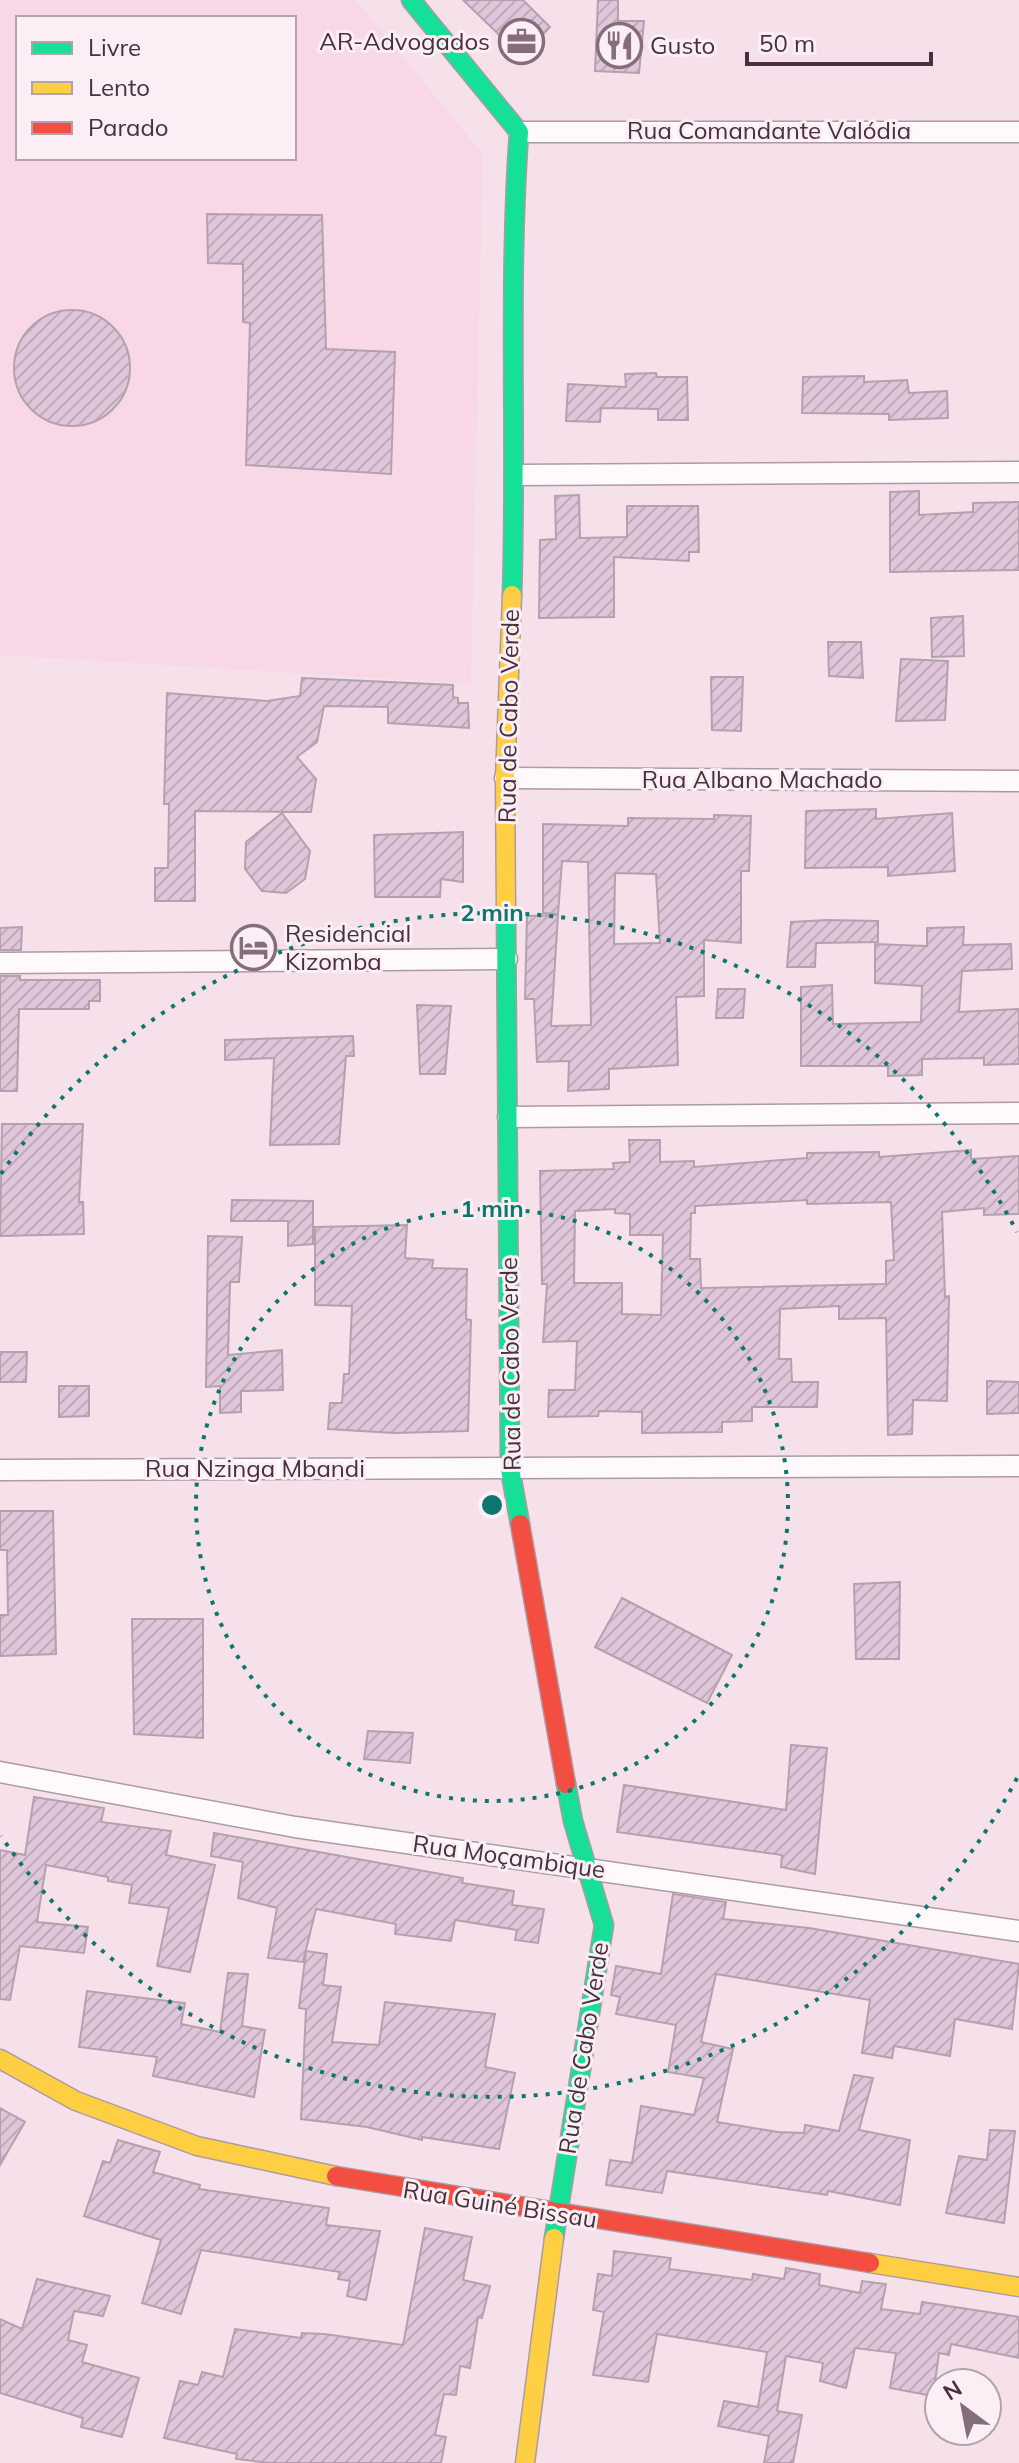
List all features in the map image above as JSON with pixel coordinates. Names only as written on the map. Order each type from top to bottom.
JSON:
[{"type":"main road","points":[[411,0],[519,132]]},
{"type":"main road","name":"Rua de Cabo Verde","points":[[519,132],[514,202],[516,475],[505,778],[510,1469],[573,1821],[604,1925],[557,2214],[525,2463]]},
{"type":"main road","name":"Rua Guiné Bissau","points":[[0,2059],[76,2101],[197,2146],[361,2182],[1019,2287]]},
{"type":"street","name":"Rua Comandante Valódia","points":[[519,132],[1019,132]]},
{"type":"street","points":[[516,475],[1019,472]]},
{"type":"street","name":"Rua Albano Machado","points":[[505,778],[1019,781]]},
{"type":"street","points":[[0,963],[507,959]]},
{"type":"street","points":[[508,1117],[1019,1113]]},
{"type":"street","name":"Rua Nzinga Mbandi","points":[[0,1470],[1019,1466]]},
{"type":"street","name":"Rua Moçambique","points":[[0,1772],[295,1827],[1019,1931]]},
{"type":"shaded area","points":[[0,0],[356,0],[483,154],[471,684],[0,655]]},
{"type":"building","name":"AR-Advogados","points":[[463,0],[523,0],[550,27],[522,57]]},
{"type":"building","name":"Gusto","points":[[598,0],[618,0],[618,21],[644,21],[639,73],[595,71]]},
{"type":"building","points":[[207,214],[322,215],[326,349],[395,352],[391,474],[246,465],[250,323],[243,322],[243,264],[208,263]]},
{"type":"building","points":[[72,310],[94,314],[113,327],[126,346],[130,368],[126,390],[113,409],[94,422],[72,426],[50,422],[31,409],[18,390],[14,368],[18,346],[31,327],[50,314]]},
{"type":"building","points":[[656,373],[657,377],[687,377],[688,420],[658,420],[658,409],[601,408],[600,422],[566,421],[568,384],[626,387],[625,374]]},
{"type":"building","points":[[864,376],[864,382],[907,380],[909,393],[947,391],[948,418],[889,420],[889,414],[802,413],[803,377]]},
{"type":"building","points":[[919,491],[919,515],[973,512],[973,503],[1019,502],[1019,570],[890,572],[890,492]]},
{"type":"building","points":[[579,495],[580,538],[627,537],[627,506],[698,506],[699,552],[689,552],[689,561],[614,557],[614,617],[539,618],[540,540],[556,539],[555,496]]},
{"type":"building","points":[[963,616],[964,656],[932,657],[931,618]]},
{"type":"building","points":[[828,642],[861,642],[863,678],[829,676]]},
{"type":"building","points":[[901,659],[948,661],[945,720],[896,721]]},
{"type":"building","points":[[711,677],[743,677],[741,731],[712,730]]},
{"type":"building","points":[[302,678],[453,685],[453,697],[458,698],[458,703],[468,703],[469,728],[388,723],[388,707],[324,706],[317,742],[297,757],[316,779],[311,812],[195,811],[195,901],[155,901],[155,868],[168,868],[169,804],[164,804],[167,693],[267,701],[300,696]]},
{"type":"building","points":[[876,809],[876,819],[952,813],[955,871],[888,876],[888,867],[805,868],[806,811]]},
{"type":"building","points":[[282,813],[310,851],[305,879],[286,893],[262,891],[245,869],[246,842]]},
{"type":"building","points":[[714,815],[751,816],[749,871],[741,871],[741,943],[704,940],[704,996],[676,997],[678,1065],[609,1069],[609,1089],[568,1091],[569,1061],[537,1062],[534,999],[525,999],[527,916],[558,915],[551,1026],[591,1025],[588,862],[562,861],[558,914],[543,913],[543,824],[628,826],[628,818],[714,819]],"holes":[[[615,873],[656,874],[660,943],[614,944]]]},
{"type":"building","points":[[463,832],[463,882],[441,879],[440,897],[375,897],[374,835]]},
{"type":"building","points":[[878,921],[878,942],[816,943],[815,967],[787,967],[791,922]]},
{"type":"building","points":[[22,927],[21,950],[0,950],[0,928]]},
{"type":"building","points":[[964,927],[963,945],[1011,944],[1012,969],[962,971],[959,1012],[1019,1009],[1019,1064],[984,1065],[984,1058],[922,1059],[922,1075],[888,1076],[888,1066],[801,1066],[801,987],[832,985],[833,1024],[921,1022],[922,986],[875,983],[875,944],[927,946],[927,928]]},
{"type":"building","points":[[0,976],[20,976],[20,980],[100,980],[100,1001],[89,1001],[89,1009],[19,1009],[17,1091],[0,1091]]},
{"type":"building","points":[[718,989],[745,989],[743,1018],[716,1018]]},
{"type":"building","points":[[417,1005],[451,1006],[445,1074],[420,1074]]},
{"type":"building","points":[[353,1036],[354,1056],[346,1056],[339,1144],[270,1145],[274,1058],[225,1060],[225,1040]]},
{"type":"building","points":[[2,1124],[83,1124],[79,1202],[83,1202],[84,1234],[0,1236]]},
{"type":"building","points":[[629,1140],[660,1140],[660,1162],[694,1161],[694,1167],[807,1158],[807,1153],[879,1152],[879,1157],[971,1150],[971,1159],[1019,1156],[1019,1214],[984,1215],[984,1208],[942,1212],[945,1297],[949,1296],[947,1401],[913,1400],[912,1434],[888,1435],[886,1318],[839,1319],[839,1306],[780,1309],[779,1359],[791,1359],[792,1382],[818,1382],[817,1407],[752,1407],[752,1421],[722,1422],[722,1432],[642,1433],[642,1412],[599,1411],[598,1416],[548,1417],[549,1390],[575,1390],[577,1341],[543,1342],[547,1284],[542,1284],[540,1171],[614,1169],[613,1163],[630,1162]],"holes":[[[807,1200],[807,1204],[891,1202],[894,1260],[886,1261],[886,1284],[701,1288],[700,1259],[690,1259],[691,1213],[695,1213],[695,1206]],[[615,1209],[615,1213],[630,1214],[630,1235],[663,1235],[661,1315],[622,1314],[622,1283],[574,1283],[575,1211]]]},
{"type":"building","points":[[232,1200],[313,1201],[313,1244],[288,1246],[288,1221],[231,1221]]},
{"type":"building","points":[[407,1225],[405,1258],[433,1260],[432,1268],[467,1269],[466,1319],[471,1320],[468,1431],[394,1433],[328,1429],[330,1403],[342,1403],[344,1374],[349,1374],[352,1306],[315,1305],[315,1227]]},
{"type":"building","points":[[208,1236],[242,1237],[239,1282],[230,1282],[228,1355],[282,1350],[283,1390],[241,1391],[241,1412],[220,1413],[220,1386],[206,1387]]},
{"type":"building","points":[[0,1352],[27,1352],[26,1382],[0,1382]]},
{"type":"building","points":[[987,1381],[1019,1382],[1019,1413],[987,1414]]},
{"type":"building","points":[[59,1386],[89,1386],[89,1416],[59,1417]]},
{"type":"building","points":[[0,1511],[53,1511],[56,1654],[0,1656],[0,1615],[8,1615],[7,1550],[0,1550]]},
{"type":"building","points":[[900,1582],[899,1659],[856,1659],[854,1584]]},
{"type":"building","points":[[622,1598],[732,1655],[707,1703],[595,1647]]},
{"type":"building","points":[[132,1619],[203,1619],[203,1738],[134,1734]]},
{"type":"building","points":[[368,1731],[413,1733],[410,1763],[364,1759]]},
{"type":"building","points":[[791,1745],[827,1748],[815,1874],[781,1867],[782,1855],[617,1832],[624,1785],[786,1810]]},
{"type":"building","points":[[34,1797],[104,1808],[101,1822],[171,1831],[166,1855],[215,1865],[190,1972],[157,1966],[169,1908],[129,1903],[132,1885],[46,1865],[37,1922],[88,1927],[84,1953],[20,1946],[10,2000],[0,1999],[0,1850],[25,1855]]},
{"type":"building","points":[[214,1833],[463,1878],[462,1883],[514,1891],[512,1905],[544,1909],[538,1943],[515,1940],[517,1930],[455,1920],[451,1941],[395,1934],[396,1924],[316,1909],[303,1962],[268,1958],[277,1908],[238,1898],[243,1862],[211,1856]]},
{"type":"building","points":[[673,1894],[726,1902],[723,1919],[809,1928],[1019,1964],[1012,2029],[955,2019],[950,2056],[894,2046],[892,2058],[862,2053],[870,2000],[716,1974],[701,2042],[733,2049],[717,2122],[778,2132],[804,2133],[805,2125],[839,2131],[854,2075],[873,2078],[859,2130],[910,2140],[900,2205],[828,2191],[827,2195],[667,2171],[662,2193],[606,2185],[610,2160],[632,2163],[641,2106],[694,2115],[704,2078],[668,2072],[676,2025],[616,2014],[620,1997],[611,1995],[616,1966],[661,1974]]},
{"type":"building","points":[[306,1951],[327,1954],[323,1985],[341,1987],[332,2042],[379,2045],[385,2002],[495,2014],[485,2067],[515,2073],[499,2149],[422,2137],[422,2140],[367,2127],[301,2119],[306,2009],[299,2008]]},
{"type":"building","points":[[228,1973],[248,1974],[242,2026],[265,2030],[254,2097],[153,2076],[157,2057],[79,2047],[87,1991],[185,2003],[181,2024],[220,2032]]},
{"type":"building","points":[[0,2108],[25,2122],[0,2165]]},
{"type":"building","points":[[990,2130],[1015,2131],[1004,2223],[946,2213],[959,2156],[987,2160]]},
{"type":"building","points":[[118,2140],[160,2152],[153,2172],[200,2185],[199,2189],[329,2208],[326,2225],[380,2231],[366,2300],[347,2296],[350,2281],[338,2279],[340,2272],[201,2250],[181,2314],[142,2303],[161,2240],[84,2216],[103,2161],[110,2163]]},
{"type":"building","points":[[425,2228],[472,2237],[463,2280],[490,2286],[482,2318],[478,2317],[470,2368],[460,2366],[456,2395],[444,2394],[435,2435],[446,2437],[441,2463],[270,2463],[236,2459],[237,2454],[164,2438],[180,2381],[198,2385],[202,2372],[223,2377],[235,2329],[301,2338],[302,2333],[324,2334],[403,2345]]},
{"type":"building","points":[[614,2251],[671,2258],[669,2269],[752,2280],[753,2274],[784,2279],[786,2268],[820,2274],[819,2285],[860,2293],[862,2281],[886,2284],[881,2309],[920,2314],[922,2302],[1019,2317],[1019,2358],[951,2344],[949,2355],[939,2353],[937,2367],[923,2367],[923,2394],[890,2388],[896,2353],[855,2348],[846,2388],[820,2381],[823,2363],[786,2356],[777,2411],[802,2415],[793,2463],[764,2463],[769,2436],[718,2426],[724,2401],[758,2407],[767,2352],[657,2334],[648,2382],[593,2375],[604,2312],[593,2310],[598,2274],[612,2276]]},
{"type":"building","points":[[37,2279],[110,2296],[103,2316],[74,2311],[68,2340],[87,2345],[82,2362],[139,2378],[122,2437],[81,2427],[83,2418],[0,2393],[0,2319],[22,2329]]},
{"type":"traffic: fast","points":[[411,0],[519,132],[513,305],[512,595]]},
{"type":"traffic: fast","points":[[506,912],[510,1469],[520,1524]]},
{"type":"traffic: fast","points":[[554,2238],[604,1925],[573,1821],[566,1784]]},
{"type":"traffic: slow","points":[[506,912],[505,778],[512,595]]},
{"type":"traffic: slow","points":[[0,2059],[76,2101],[197,2146],[336,2176]]},
{"type":"traffic: slow","points":[[525,2463],[554,2238]]},
{"type":"traffic: slow","points":[[870,2263],[1019,2287]]},
{"type":"traffic: jam","points":[[520,1524],[566,1784]]},
{"type":"traffic: jam","points":[[336,2176],[870,2263]]},
{"type":"place","name":"AR-Advogados","points":[[521,42]]},
{"type":"place","name":"Gusto","points":[[619,46]]},
{"type":"place","name":"Residencial Kizomba","points":[[254,948]]}]
